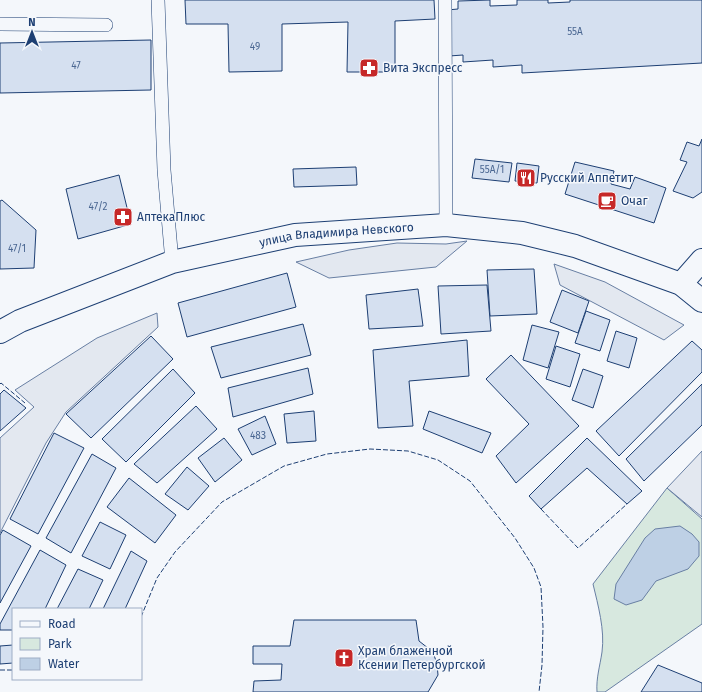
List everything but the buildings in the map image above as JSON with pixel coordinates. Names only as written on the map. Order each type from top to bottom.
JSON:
[{"type":"street","name":"улица Владимира Невского","points":[[0,332],[20,321],[172,262],[295,235],[446,225],[522,233],[567,244],[681,284],[702,301]]},
{"type":"street","points":[[681,284],[702,260]]},
{"type":"lane","points":[[158,0],[163,156],[172,262]]},
{"type":"lane","points":[[445,0],[446,225]]},
{"type":"lane","points":[[0,24],[106,25]]},
{"type":"green space","points":[[667,488],[702,519],[702,624],[605,692],[597,692],[603,635],[593,584]]},
{"type":"shaded area","points":[[467,241],[436,267],[329,278],[296,262],[349,250],[397,243],[446,244]]},
{"type":"shaded area","points":[[554,264],[605,282],[684,325],[664,340],[560,285]]},
{"type":"shaded area","points":[[157,313],[158,327],[66,412],[46,443],[0,533],[0,438],[34,407],[15,390],[97,338]]},
{"type":"shaded area","points":[[702,451],[702,517],[667,488]]},
{"type":"water","points":[[680,526],[692,534],[699,542],[699,556],[688,569],[656,581],[642,600],[626,605],[614,599],[616,584],[645,538],[655,529]]},
{"type":"fence","points":[[0,384],[1,383],[25,403]]},
{"type":"fence","points":[[142,615],[157,578],[175,552],[222,502],[284,466],[327,454],[370,449],[408,451],[438,460],[470,481],[515,538],[534,568],[541,587],[543,627],[542,665],[539,692]]},
{"type":"fence","points":[[541,509],[578,548],[627,504]]},
{"type":"fence","points":[[0,670],[12,670]]},
{"type":"place","name":"Вита Экспресс","points":[[369,68]]},
{"type":"place","name":"Русский Аппетит","points":[[526,178]]},
{"type":"place","name":"Очаг","points":[[607,201]]},
{"type":"place","name":"АптекаПлюс","points":[[123,217]]},
{"type":"place","name":"Храм блаженной Ксении Петербургской","points":[[344,658]]}]
